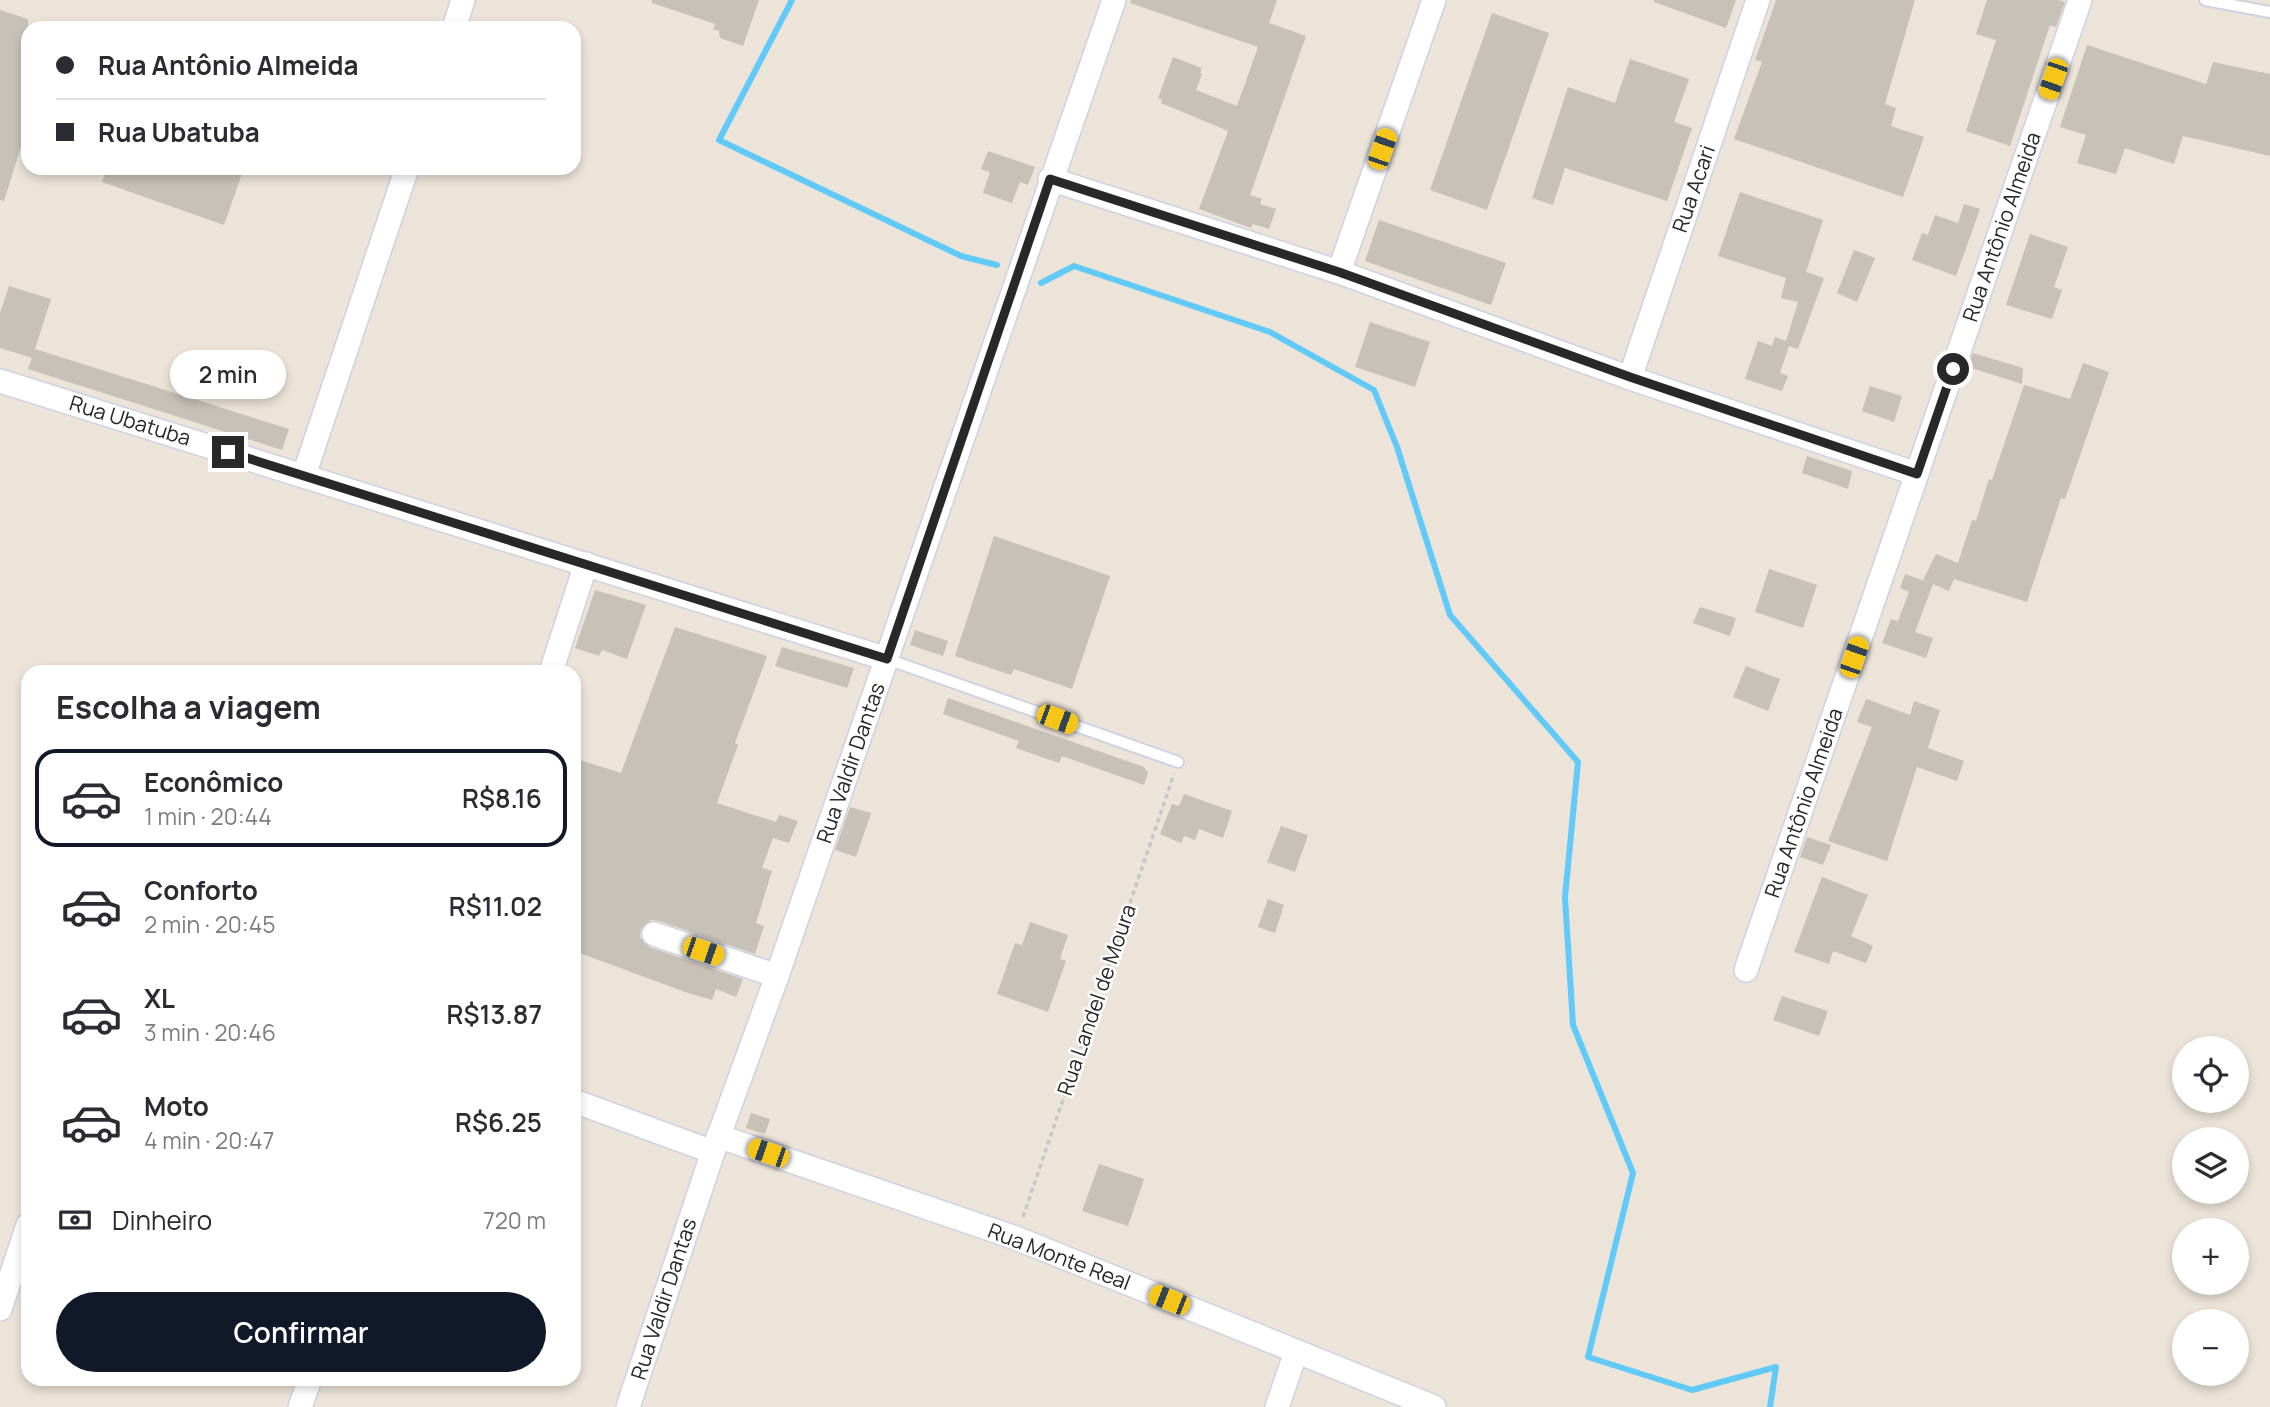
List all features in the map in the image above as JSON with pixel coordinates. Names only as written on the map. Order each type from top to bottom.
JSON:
[{"type":"street","points":[[456,21],[463,0]]},
{"type":"street","name":"Rua Valdir Dantas","points":[[628,1407],[716,1144],[777,976],[1114,0]]},
{"type":"street","points":[[1339,272],[1434,0]]},
{"type":"street","name":"Rua Acari","points":[[1630,377],[1758,0]]},
{"type":"street","name":"Rua Antônio Almeida","points":[[1746,970],[2080,0]]},
{"type":"street","points":[[304,475],[405,175]]},
{"type":"street","points":[[1050,179],[1339,272],[1630,377],[1917,474]]},
{"type":"street","name":"Rua Ubatuba","points":[[0,381],[887,659]]},
{"type":"street","points":[[553,665],[586,564]]},
{"type":"street","points":[[654,934],[777,976]]},
{"type":"street","name":"Rua Monte Real","points":[[581,1103],[1016,1238],[1434,1407]]},
{"type":"street","points":[[0,1309],[21,1246]]},
{"type":"street","points":[[1277,1407],[1296,1352]]},
{"type":"street","points":[[300,1407],[308,1386]]},
{"type":"lane","points":[[2205,0],[2270,12]]},
{"type":"lane","name":"Rua Ubatuba","points":[[887,659],[1178,762]]},
{"type":"path","name":"Rua Landel de Moura","points":[[1016,1238],[1178,762]]},
{"type":"building","points":[[652,0],[759,0],[743,46],[720,38],[719,31],[713,29],[715,24],[652,3]]},
{"type":"building","points":[[1131,0],[1277,0],[1269,23],[1306,36],[1250,195],[1262,199],[1260,204],[1276,209],[1269,229],[1253,224],[1251,228],[1199,209],[1228,131],[1161,103],[1162,99],[1158,98],[1173,57],[1202,68],[1196,90],[1237,106],[1258,47],[1130,3]]},
{"type":"building","points":[[1654,0],[1736,0],[1726,28]]},
{"type":"building","points":[[1776,0],[1915,0],[1885,104],[1896,108],[1891,126],[1924,137],[1903,197],[1734,139],[1762,62],[1755,60]]},
{"type":"building","points":[[1987,0],[2065,2],[2056,27],[2050,25],[2010,146],[1966,131],[1996,40],[1976,34]]},
{"type":"building","points":[[0,10],[28,21],[21,21],[21,146],[4,201],[0,200]]},
{"type":"building","points":[[1492,13],[1549,33],[1487,210],[1430,190]]},
{"type":"building","points":[[2087,45],[2206,84],[2213,62],[2270,74],[2270,156],[2183,136],[2174,164],[2125,148],[2116,174],[2077,163],[2086,135],[2060,127]]},
{"type":"building","points":[[1630,59],[1689,79],[1674,122],[1692,128],[1667,201],[1565,168],[1553,205],[1532,198],[1568,87],[1615,103]]},
{"type":"building","points":[[988,151],[1035,167],[1028,185],[1020,182],[1012,203],[983,193],[990,172],[981,169]]},
{"type":"building","points":[[104,175],[242,175],[224,225],[102,182]]},
{"type":"building","points":[[1740,192],[1823,220],[1806,272],[1824,278],[1798,349],[1789,346],[1780,373],[1788,376],[1782,391],[1745,379],[1758,341],[1772,346],[1775,337],[1786,341],[1798,302],[1781,298],[1786,278],[1718,256]]},
{"type":"building","points":[[1964,204],[1980,209],[1956,276],[1912,260],[1922,233],[1928,235],[1935,215],[1958,223]]},
{"type":"building","points":[[1379,220],[1506,263],[1491,305],[1365,261]]},
{"type":"building","points":[[2030,234],[2068,247],[2054,287],[2062,290],[2052,319],[2006,305]]},
{"type":"building","points":[[1854,250],[1875,258],[1857,302],[1837,293]]},
{"type":"building","points":[[9,286],[51,299],[35,349],[289,429],[282,450],[28,369],[32,358],[0,348],[0,313]]},
{"type":"building","points":[[1370,322],[1430,342],[1415,387],[1355,367]]},
{"type":"building","points":[[1973,353],[2023,368],[2022,384],[1968,367]]},
{"type":"building","points":[[2083,363],[2109,372],[2065,499],[2061,498],[2027,602],[1954,579],[1949,591],[1933,584],[1915,632],[1933,638],[1926,658],[1882,643],[1891,619],[1898,621],[1909,592],[1900,588],[1905,574],[1928,582],[1923,580],[1936,554],[1958,563],[1972,520],[1976,521],[1989,479],[1992,480],[2024,385],[2070,399]]},
{"type":"building","points":[[1870,386],[1902,396],[1894,422],[1862,411]]},
{"type":"building","points":[[1807,456],[1852,471],[1848,489],[1802,473]]},
{"type":"building","points":[[994,536],[1110,576],[1072,689],[1014,669],[1011,675],[955,656]]},
{"type":"building","points":[[1769,569],[1817,585],[1803,628],[1755,612]]},
{"type":"building","points":[[595,590],[646,605],[627,659],[602,650],[599,656],[575,648]]},
{"type":"building","points":[[1700,607],[1736,618],[1730,636],[1693,623]]},
{"type":"building","points":[[675,627],[767,656],[735,743],[738,745],[717,803],[776,822],[779,815],[798,821],[789,843],[773,838],[762,868],[772,871],[756,923],[764,926],[755,954],[659,921],[651,920],[641,929],[640,937],[649,947],[743,979],[736,997],[716,989],[712,1000],[581,954],[581,760],[621,773]]},
{"type":"building","points":[[915,630],[948,641],[943,656],[910,645]]},
{"type":"building","points":[[782,647],[854,668],[847,688],[775,666]]},
{"type":"building","points":[[1746,666],[1780,679],[1768,711],[1733,697]]},
{"type":"building","points":[[948,698],[1144,767],[1148,773],[1144,785],[1062,756],[1059,763],[1016,748],[1019,741],[943,714]]},
{"type":"building","points":[[1866,699],[1910,715],[1914,701],[1940,710],[1928,748],[1964,761],[1957,781],[1917,767],[1887,861],[1828,841],[1872,727],[1857,722]]},
{"type":"building","points":[[1184,794],[1232,811],[1223,838],[1199,829],[1195,840],[1184,836],[1181,843],[1160,834],[1172,804],[1179,806]]},
{"type":"building","points":[[850,807],[871,813],[856,857],[835,850]]},
{"type":"building","points":[[1281,826],[1308,835],[1295,872],[1267,862]]},
{"type":"building","points":[[1807,837],[1831,845],[1823,865],[1800,857]]},
{"type":"building","points":[[1822,877],[1868,895],[1851,936],[1873,946],[1866,963],[1833,951],[1829,964],[1794,952]]},
{"type":"building","points":[[1268,899],[1284,905],[1275,933],[1258,927]]},
{"type":"building","points":[[1030,922],[1068,935],[1060,959],[1066,961],[1048,1012],[997,994],[1015,943],[1022,945]]},
{"type":"building","points":[[1782,996],[1828,1011],[1819,1036],[1773,1020]]},
{"type":"building","points":[[751,1113],[770,1119],[765,1134],[746,1128]]},
{"type":"building","points":[[1099,1164],[1144,1179],[1128,1226],[1082,1211]]},
{"type":"waterway","points":[[792,0],[719,140],[961,256],[997,265]]},
{"type":"waterway","points":[[1041,283],[1074,266],[1270,332],[1374,390],[1397,447],[1450,615],[1578,762],[1565,897],[1573,1025],[1633,1173],[1588,1357],[1692,1390],[1776,1367],[1770,1407]]},
{"type":"route","points":[[228,452],[887,659],[1050,179],[1339,272],[1630,377],[1917,474],[1953,369]]}]
